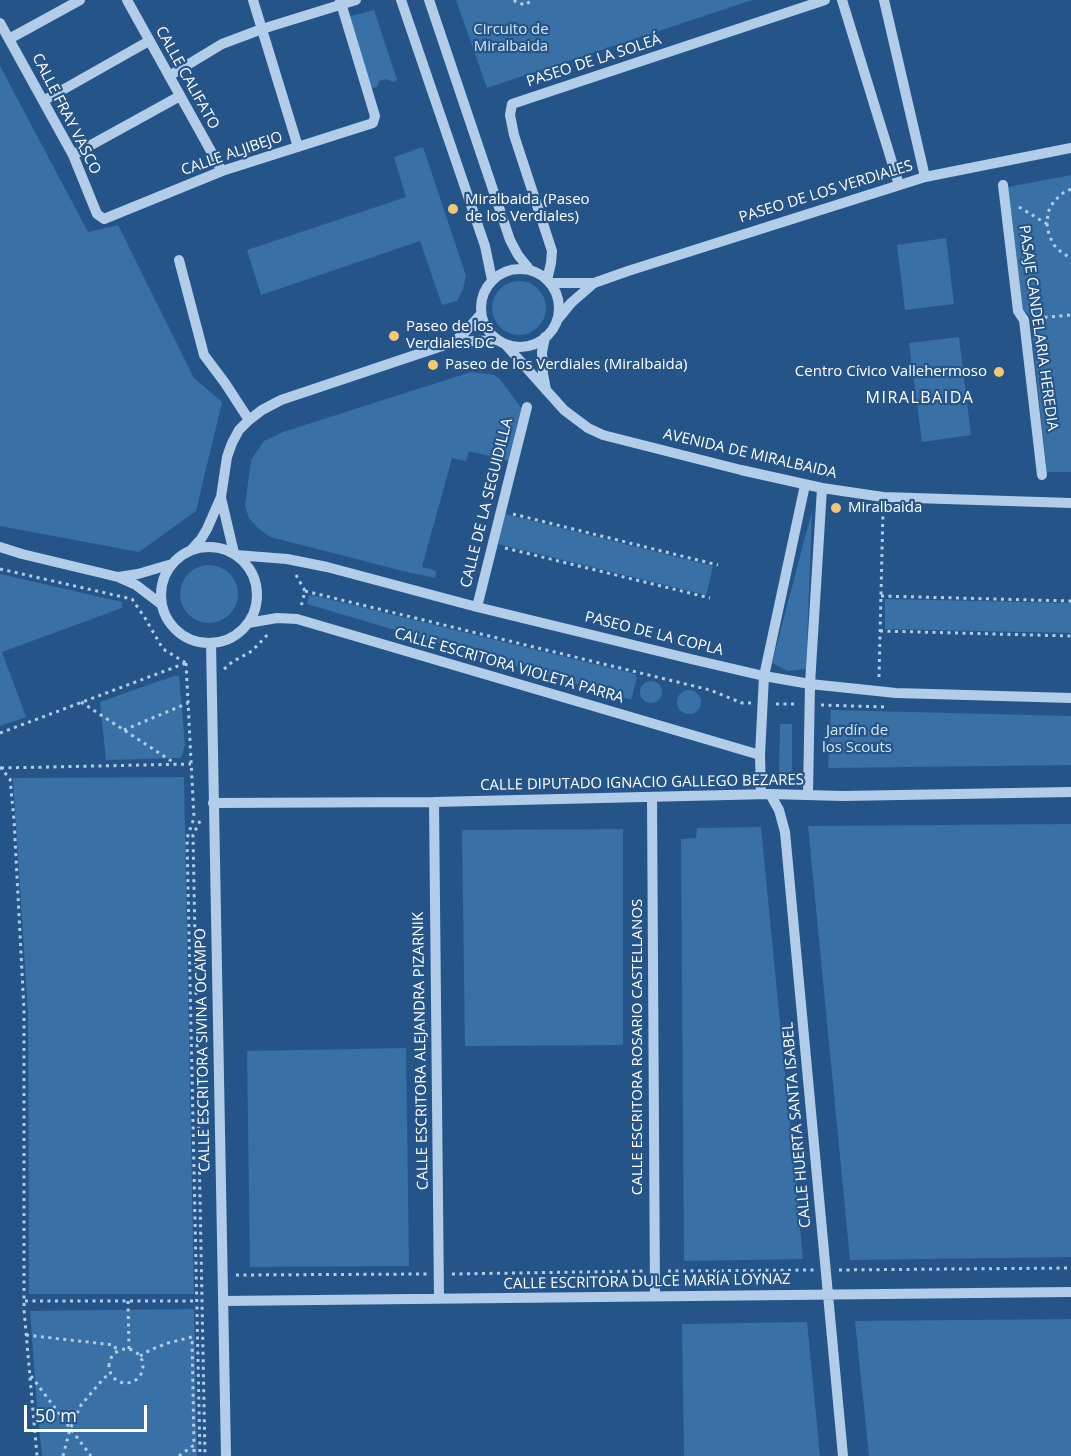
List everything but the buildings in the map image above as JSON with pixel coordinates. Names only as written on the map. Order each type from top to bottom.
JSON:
[{"type":"street","points":[[9,39],[80,0]]},
{"type":"street","name":"CALLE CALIFATO","points":[[127,0],[222,171]]},
{"type":"street","points":[[253,0],[298,147]]},
{"type":"street","points":[[169,76],[222,44],[340,2],[356,0]]},
{"type":"street","points":[[401,0],[485,246],[492,280]]},
{"type":"street","points":[[429,0],[510,240],[530,270]]},
{"type":"street","name":"PASEO DE LA SOLEÁ","points":[[548,281],[552,251],[514,135],[510,115],[512,104],[825,0]]},
{"type":"street","points":[[842,0],[899,185]]},
{"type":"street","points":[[884,0],[925,177]]},
{"type":"street","name":"CALLE ALJIBEJO","points":[[104,219],[222,171],[373,123],[375,116],[340,2]]},
{"type":"street","name":"CALLE FRAY VASCO","points":[[0,23],[73,155],[97,214],[104,219]]},
{"type":"street","points":[[43,101],[149,41]]},
{"type":"street","points":[[73,155],[180,96]]},
{"type":"street","name":"PASEO DE LOS VERDIALES","points":[[548,281],[561,284],[594,283],[628,270],[925,177],[1071,148]]},
{"type":"street","name":"PASAJE CANDELARIA HEREDIA","points":[[1003,184],[1018,310],[1024,320],[1042,475]]},
{"type":"street","points":[[179,261],[204,355],[249,420]]},
{"type":"street","points":[[516,269],[530,270],[548,281],[556,294],[559,308],[557,321],[552,330],[536,343],[515,347],[501,342],[490,333],[481,314],[481,302],[492,280],[503,272],[516,269]]},
{"type":"street","name":"PASEO DE LOS VERDIALES","points":[[557,321],[571,303],[594,283]]},
{"type":"street","points":[[454,342],[481,314]]},
{"type":"street","points":[[545,337],[542,352],[547,392]]},
{"type":"street","points":[[191,550],[207,529],[221,497],[227,457],[232,443],[239,430],[262,410],[281,400],[454,342],[501,342]]},
{"type":"street","name":"AVENIDA DE MIRALBAIDA","points":[[501,342],[556,403],[573,418],[603,435],[822,488],[883,496],[1071,503]]},
{"type":"street","name":"CALLE DE LA SEGUIDILLA","points":[[477,607],[527,407]]},
{"type":"street","name":"CALLE HUERTA SANTA ISABEL","points":[[806,485],[764,676],[760,755],[766,794],[779,810],[785,832],[843,1456]]},
{"type":"street","points":[[808,794],[810,684],[822,488]]},
{"type":"street","points":[[221,497],[235,554]]},
{"type":"street","points":[[0,546],[22,554],[118,577],[147,592],[161,604]]},
{"type":"street","points":[[213,547],[235,554],[246,563],[257,586],[256,605],[248,623],[238,633],[225,640],[211,643],[197,642],[184,636],[166,617],[161,604],[164,576],[181,555],[191,550],[213,547]]},
{"type":"street","points":[[0,553],[22,554]]},
{"type":"street","name":"PASEO DE LA COPLA","points":[[235,554],[287,559],[327,567],[477,607],[764,676],[810,684],[878,691],[1071,698]]},
{"type":"street","points":[[118,577],[172,564]]},
{"type":"street","name":"CALLE ESCRITORA VIOLETA PARRA","points":[[248,623],[277,618],[297,619],[760,755]]},
{"type":"street","name":"CALLE ESCRITORA SIVINA OCAMPO","points":[[211,643],[226,1456]]},
{"type":"street","name":"CALLE DIPUTADO IGNACIO GALLEGO BEZARES","points":[[213,803],[434,802],[766,794],[843,796],[1071,792]]},
{"type":"street","name":"CALLE ESCRITORA ROSARIO CASTELLANOS","points":[[652,797],[655,1296]]},
{"type":"street","name":"CALLE ESCRITORA ALEJANDRA PIZARNIK","points":[[434,802],[439,1299]]},
{"type":"street","name":"CALLE ESCRITORA DULCE MARÍA LOYNAZ","points":[[223,1301],[1071,1292]]},
{"type":"path","points":[[514,0],[525,5],[532,0]]},
{"type":"path","points":[[1071,189],[1054,201],[1048,212],[1047,224],[1048,235],[1054,245],[1071,258]]},
{"type":"path","points":[[1005,198],[1047,224]]},
{"type":"path","points":[[1024,320],[1071,315]]},
{"type":"path","points":[[878,691],[883,496]]},
{"type":"path","points":[[501,511],[718,565]]},
{"type":"path","points":[[492,545],[710,598]]},
{"type":"path","points":[[0,569],[132,599],[163,649],[186,663]]},
{"type":"path","points":[[880,596],[1071,601]]},
{"type":"path","points":[[880,631],[1071,636]]},
{"type":"path","points":[[0,733],[186,663]]},
{"type":"path","points":[[186,663],[194,818],[188,838],[200,1456]]},
{"type":"path","points":[[81,702],[177,765]]},
{"type":"path","points":[[124,730],[188,703]]},
{"type":"path","points":[[1,767],[191,764]]},
{"type":"path","points":[[1,767],[10,779],[13,810],[24,1010],[24,1301],[37,1456]]},
{"type":"path","points":[[201,1276],[1071,1268]]},
{"type":"path","points":[[24,1301],[197,1301]]},
{"type":"path","points":[[129,1301],[129,1349]]},
{"type":"path","points":[[26,1335],[114,1345],[117,1351]]},
{"type":"path","points":[[140,1356],[168,1343],[192,1337],[194,1456]]},
{"type":"path","points":[[129,1349],[140,1356],[143,1362],[142,1372],[135,1381],[124,1384],[114,1379],[108,1369],[110,1359],[117,1351],[129,1349]]},
{"type":"path","points":[[30,1374],[91,1456]]},
{"type":"path","points":[[63,1456],[70,1429],[81,1405],[110,1374]]},
{"type":"path","points":[[179,1456],[194,1445]]},
{"type":"green space","name":"Circuito de Miralbaida","points":[[456,0],[752,0],[487,88]]},
{"type":"green space","points":[[374,10],[397,80],[393,82],[385,79],[379,81],[377,87],[370,88],[348,17]]},
{"type":"green space","points":[[0,66],[88,232],[118,225],[194,378],[222,402],[196,511],[139,552],[0,526]]},
{"type":"green space","points":[[423,147],[466,276],[457,301],[442,305],[420,241],[261,295],[247,250],[406,197],[394,157]]},
{"type":"green space","points":[[1071,175],[1071,472],[1047,472],[1030,315],[1023,310],[1008,187]]},
{"type":"green space","points":[[946,238],[954,304],[905,310],[897,245]]},
{"type":"green space","points":[[519,281],[529,283],[538,289],[544,298],[546,308],[544,318],[538,327],[529,333],[519,335],[509,333],[500,327],[494,318],[492,308],[494,298],[500,289],[509,283]]},
{"type":"green space","points":[[959,337],[971,435],[922,442],[909,343]]},
{"type":"green space","points":[[471,372],[494,375],[500,379],[522,409],[509,461],[469,451],[466,461],[452,458],[422,567],[436,571],[435,578],[270,537],[249,518],[245,506],[251,460],[264,441],[283,432]]},
{"type":"green space","points":[[812,511],[806,669],[788,671],[772,663]]},
{"type":"green space","points":[[505,514],[713,566],[706,595],[498,544]]},
{"type":"green space","points":[[209,565],[225,570],[233,578],[238,594],[233,610],[225,618],[209,623],[193,618],[185,610],[180,594],[185,578],[193,570]]},
{"type":"green space","points":[[0,574],[122,602],[122,608],[2,652],[26,717],[0,726]]},
{"type":"green space","points":[[309,596],[635,674],[637,678],[631,700],[307,604]]},
{"type":"green space","points":[[885,599],[1071,603],[1071,633],[885,629]]},
{"type":"green space","points":[[179,676],[185,745],[181,758],[106,760],[100,702]]},
{"type":"green space","points":[[651,681],[659,684],[662,692],[659,700],[651,703],[643,700],[640,692],[643,684]]},
{"type":"green space","points":[[689,690],[697,694],[701,702],[697,710],[689,714],[681,710],[677,702],[681,694]]},
{"type":"green space","name":"Jardín de los Scouts","points":[[831,710],[1071,716],[1071,765],[828,768]]},
{"type":"green space","points":[[780,724],[792,724],[792,775],[787,778],[781,777],[779,773]]},
{"type":"green space","points":[[184,777],[194,1294],[29,1294],[28,1013],[13,778]]},
{"type":"green space","points":[[1071,824],[1071,1257],[850,1260],[808,826]]},
{"type":"green space","points":[[761,827],[803,1259],[684,1261],[681,839],[696,838],[697,828]]},
{"type":"green space","points":[[623,829],[623,1045],[465,1046],[462,830]]},
{"type":"green space","points":[[406,1048],[409,1266],[250,1267],[247,1051]]},
{"type":"green space","points":[[194,1309],[197,1456],[42,1456],[30,1311]]},
{"type":"green space","points":[[1071,1319],[1071,1456],[869,1456],[855,1321]]},
{"type":"green space","points":[[807,1322],[820,1456],[684,1456],[682,1324]]},
{"type":"place","name":"Miralbaida (Paseo de los Verdiales)","points":[[453,209]]},
{"type":"place","name":"Paseo de los Verdiales DC","points":[[394,336]]},
{"type":"place","name":"Paseo de los Verdiales (Miralbaida)","points":[[433,365]]},
{"type":"place","name":"Centro Cívico Vallehermoso","points":[[999,372]]},
{"type":"place","name":"Miralbaida","points":[[836,508]]},
{"type":"district","name":"MIRALBAIDA","points":[[920,398]]}]
